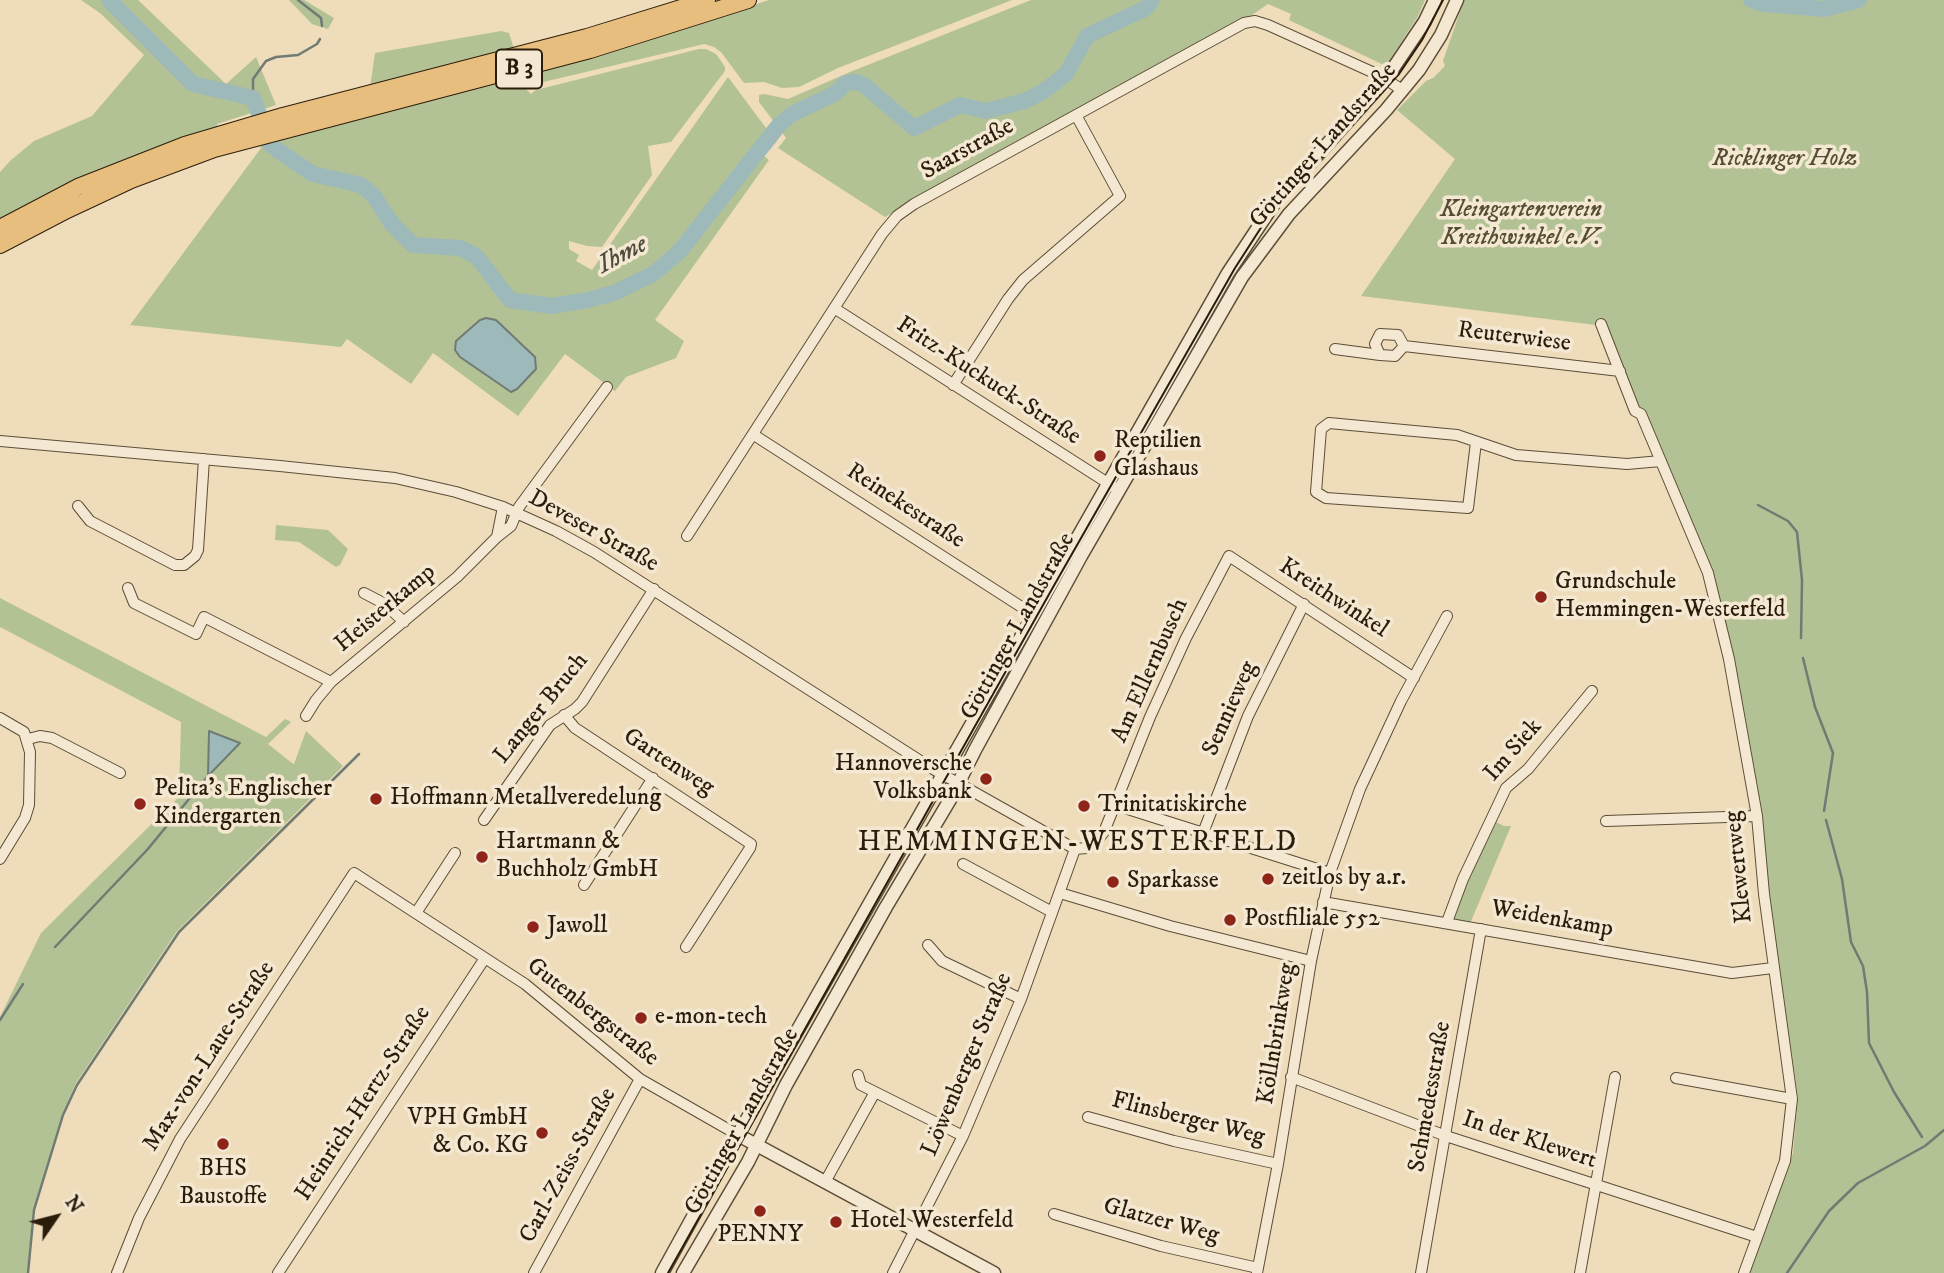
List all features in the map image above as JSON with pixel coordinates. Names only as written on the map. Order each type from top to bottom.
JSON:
[{"type":"highway","name":"B 3","points":[[0,228],[70,191],[169,150],[247,133],[587,37],[707,0]]},
{"type":"highway","name":"B 3","points":[[285,122],[590,50],[748,0]]},
{"type":"highway","name":"B 3","points":[[0,245],[131,180],[247,133]]},
{"type":"street","name":"Göttinger Landstraße","points":[[662,1273],[746,1140],[1114,487],[1213,298],[1263,217],[1386,79],[1425,22],[1435,0]]},
{"type":"street","name":"Göttinger Landstraße","points":[[683,1273],[746,1140],[786,1086],[919,849],[951,798],[949,779],[1034,615],[1255,258],[1289,214],[1419,70],[1441,35],[1455,4]]},
{"type":"street","name":"Saarstraße","points":[[687,536],[882,234],[905,210],[1244,23],[1268,25],[1386,79],[1402,90]]},
{"type":"street","points":[[953,385],[1007,299],[1023,280],[1120,196],[1076,115]]},
{"type":"street","name":"Fritz-Kuckuck-Straße","points":[[834,308],[1114,487]]},
{"type":"street","name":"Reuterwiese","points":[[1601,324],[1635,411],[1641,414],[1661,461]]},
{"type":"street","name":"Reuterwiese","points":[[1380,355],[1375,344],[1380,334],[1398,335],[1404,346]]},
{"type":"street","name":"Reuterwiese","points":[[1404,346],[1620,371]]},
{"type":"street","name":"Reuterwiese","points":[[1335,349],[1395,356],[1404,346]]},
{"type":"street","name":"Heisterkamp","points":[[306,716],[331,682],[457,577],[511,526],[516,513],[607,387]]},
{"type":"street","points":[[1476,442],[1468,508],[1326,498],[1316,492],[1321,429],[1329,423],[1457,435],[1516,455],[1627,464],[1661,461]]},
{"type":"street","name":"Reinekestraße","points":[[754,435],[1034,615]]},
{"type":"street","name":"Deveser Straße","points":[[0,441],[394,478],[456,492],[503,508],[585,547],[949,779],[1075,849]]},
{"type":"street","points":[[78,506],[90,521],[175,565],[184,565],[198,550],[204,459]]},
{"type":"street","name":"Klewertweg","points":[[1661,461],[1699,549],[1717,604],[1757,816],[1773,968],[1792,1099],[1785,1161],[1744,1273]]},
{"type":"street","points":[[498,537],[503,508]]},
{"type":"street","name":"Kreithwinkel","points":[[1228,556],[1415,678]]},
{"type":"street","name":"Am Ellernbusch","points":[[1075,849],[1094,844],[1104,832],[1150,718],[1189,632],[1228,556]]},
{"type":"street","points":[[128,588],[134,603],[196,634],[204,617],[331,682]]},
{"type":"street","name":"Langer Bruch","points":[[484,820],[550,726],[582,702],[654,589]]},
{"type":"street","points":[[363,593],[385,604],[404,622]]},
{"type":"street","name":"Sennieweg","points":[[1203,833],[1248,715],[1304,604]]},
{"type":"street","name":"Köllnbrinkweg","points":[[1257,1271],[1278,1164],[1311,961],[1330,873],[1360,789],[1447,616]]},
{"type":"street","name":"Im Siek","points":[[1447,922],[1462,879],[1506,788],[1528,769],[1592,691]]},
{"type":"street","name":"Gartenweg","points":[[565,715],[575,728],[751,844],[751,848],[686,947]]},
{"type":"street","points":[[0,718],[19,727],[28,739],[30,752],[29,805],[25,818],[0,859]]},
{"type":"street","points":[[28,739],[40,736],[52,738],[120,773]]},
{"type":"street","points":[[584,884],[653,778]]},
{"type":"street","points":[[1115,805],[1330,873]]},
{"type":"street","points":[[1606,821],[1757,816]]},
{"type":"street","name":"Löwenberger Straße","points":[[893,1273],[963,1136],[1021,999],[1075,849]]},
{"type":"street","points":[[415,913],[455,853]]},
{"type":"street","points":[[963,864],[1052,912]]},
{"type":"street","name":"Gutenbergstraße","points":[[354,873],[542,997],[640,1079],[746,1140]]},
{"type":"street","name":"Max-von-Laue-Straße","points":[[117,1273],[149,1198],[180,1139],[354,873]]},
{"type":"street","points":[[1060,893],[1170,926],[1311,961]]},
{"type":"street","name":"Weidenkamp","points":[[1323,902],[1732,973],[1773,968]]},
{"type":"street","name":"Schmedesstraße","points":[[1421,1273],[1481,929]]},
{"type":"street","points":[[928,945],[942,961],[1021,999]]},
{"type":"street","name":"Heinrich-Hertz-Straße","points":[[278,1273],[485,958]]},
{"type":"street","points":[[858,1075],[861,1085],[963,1136]]},
{"type":"street","name":"In der Klewert","points":[[1292,1077],[1446,1136],[1757,1237]]},
{"type":"street","points":[[1580,1273],[1615,1077]]},
{"type":"street","points":[[1676,1078],[1792,1099]]},
{"type":"street","name":"Carl-Zeiss-Straße","points":[[534,1273],[640,1079]]},
{"type":"street","points":[[825,1182],[875,1092]]},
{"type":"street","name":"Flinsberger Weg","points":[[1088,1117],[1278,1164]]},
{"type":"street","points":[[746,1140],[994,1273]]},
{"type":"street","name":"Glatzer Weg","points":[[1054,1214],[1257,1271]]},
{"type":"green space","points":[[81,0],[138,0],[226,84],[256,57],[276,105],[217,124],[218,129],[0,222],[0,172],[34,141],[92,116],[144,55],[100,13]]},
{"type":"green space","points":[[289,0],[304,0],[334,18],[328,29],[312,24]]},
{"type":"green space","points":[[769,0],[1012,0],[838,68],[799,87],[782,88],[764,82],[744,83],[721,52],[704,44],[535,84],[530,82],[527,72],[687,27]]},
{"type":"green space","points":[[1031,0],[1425,0],[1418,16],[1386,66],[1289,20],[1291,14],[1268,4],[1249,17],[1230,24],[885,217],[778,148],[786,138],[759,102],[759,95],[788,99]]},
{"type":"green space","points":[[1464,0],[1944,0],[1944,1273],[1750,1273],[1793,1153],[1798,1097],[1769,897],[1761,814],[1695,530],[1604,326],[1361,296],[1455,159],[1397,110],[1445,66],[1443,61]]},
{"type":"green space","points":[[501,31],[509,33],[515,52],[370,88],[375,53]]},
{"type":"green space","points":[[699,49],[716,54],[725,67],[725,71],[671,142],[648,146],[652,175],[602,247],[569,241],[569,249],[579,255],[576,261],[592,270],[728,77],[769,132],[677,250],[652,271],[614,291],[588,298],[592,302],[616,295],[655,276],[682,252],[772,136],[777,141],[764,156],[769,160],[655,320],[684,341],[676,358],[626,377],[615,391],[565,354],[518,416],[433,353],[411,384],[347,339],[341,347],[130,325],[261,148],[260,145],[521,76],[524,87],[531,94],[536,90]],"holes":[[[480,320],[496,320],[526,347],[526,379],[511,392],[460,357],[456,341]]]},
{"type":"green space","points":[[276,525],[328,530],[348,549],[340,565],[336,567],[299,542],[275,540]]},
{"type":"green space","points":[[0,598],[266,737],[285,719],[291,722],[268,744],[294,764],[306,731],[343,766],[177,931],[76,1083],[62,1115],[33,1211],[27,1273],[0,1273],[0,1017],[41,933],[179,797],[181,722],[0,627]]},
{"type":"green space","points":[[1490,819],[1504,826],[1511,826],[1469,926],[1447,922]]},
{"type":"water","points":[[486,318],[496,320],[535,357],[536,369],[511,392],[460,357],[455,350],[456,341]]},
{"type":"water","points":[[209,731],[240,743],[208,776]]},
{"type":"waterway","name":"Ihme","points":[[109,0],[193,84],[253,98],[270,144],[280,152],[313,174],[361,185],[373,195],[392,224],[413,245],[460,248],[476,256],[510,300],[552,306],[614,293],[653,274],[679,252],[779,125],[792,114],[834,94],[846,83],[864,85],[914,128],[960,105],[986,111],[1025,101],[1066,74],[1087,36],[1146,8],[1152,0]]},
{"type":"waterway","points":[[298,0],[321,18],[322,26]]},
{"type":"waterway","name":"Ihme","points":[[1751,0],[1764,4],[1824,9],[1859,0]]},
{"type":"waterway","points":[[253,98],[253,79],[266,61],[298,55],[317,44],[320,39]]},
{"type":"waterway","points":[[1758,505],[1788,521],[1797,532],[1802,580],[1801,638]]},
{"type":"waterway","points":[[1803,658],[1815,707],[1833,753],[1824,811]]},
{"type":"waterway","points":[[28,1273],[34,1210],[63,1115],[77,1085],[179,932],[359,754]]},
{"type":"waterway","points":[[55,947],[147,850],[208,776]]},
{"type":"waterway","points":[[1826,820],[1842,879],[1851,942],[1863,966],[1869,1043],[1894,1092],[1922,1137]]},
{"type":"waterway","points":[[0,1020],[23,984]]},
{"type":"waterway","points":[[1787,1273],[1829,1211],[1858,1183],[1925,1146],[1944,1130]]},
{"type":"tram line","points":[[668,1273],[1235,268],[1278,205],[1399,74],[1422,40],[1443,0]]},
{"type":"place","name":"Reptilien Glashaus","points":[[1100,456]]},
{"type":"place","name":"Grundschule Hemmingen-Westerfeld","points":[[1541,597]]},
{"type":"place","name":"Hannoversche Volksbank","points":[[986,779]]},
{"type":"place","name":"Hoffmann Metallveredelung","points":[[376,799]]},
{"type":"place","name":"Pelita's Englischer Kindergarten","points":[[140,804]]},
{"type":"place","name":"Trinitatiskirche","points":[[1084,806]]},
{"type":"place","name":"Hartmann & Buchholz GmbH","points":[[482,857]]},
{"type":"place","name":"zeitlos by a.r.","points":[[1268,879]]},
{"type":"place","name":"Sparkasse","points":[[1113,882]]},
{"type":"place","name":"Postfiliale 552","points":[[1230,920]]},
{"type":"place","name":"Jawoll","points":[[533,927]]},
{"type":"place","name":"e-mon-tech","points":[[641,1018]]},
{"type":"place","name":"VPH GmbH & Co. KG","points":[[542,1133]]},
{"type":"place","name":"BHS Baustoffe","points":[[223,1144]]},
{"type":"place","name":"PENNY","points":[[760,1211]]},
{"type":"place","name":"Hotel Westerfeld","points":[[836,1222]]},
{"type":"district","name":"HEMMINGEN-WESTERFELD","points":[[1078,844]]},
{"type":"park label","name":"Ricklinger Holz","points":[[1785,160]]},
{"type":"park label","name":"Kleingartenverein Kreithwinkel e.V.","points":[[1521,225]]}]
